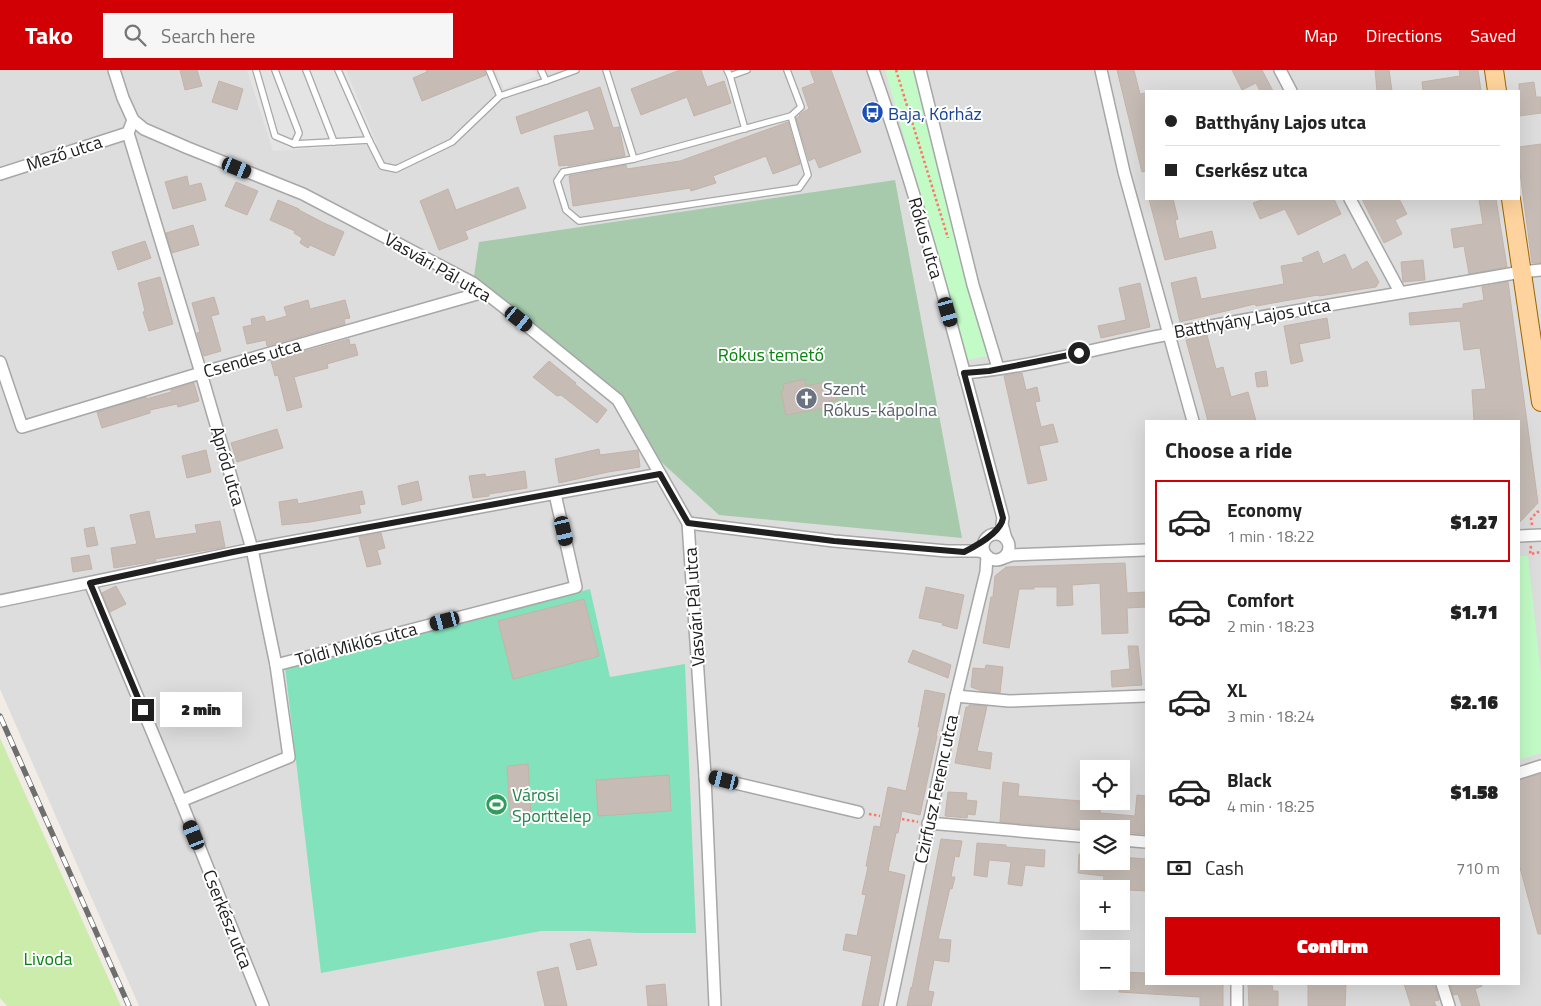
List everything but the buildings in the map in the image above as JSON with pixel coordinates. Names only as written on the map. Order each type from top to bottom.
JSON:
[{"type":"main road","points":[[1494,70],[1497,90]]},
{"type":"main road","points":[[1511,200],[1541,402]]},
{"type":"street","points":[[114,70],[123,98],[133,120],[128,133]]},
{"type":"street","name":"Rókus utca","points":[[873,70],[912,187],[1003,518],[1002,524],[1007,541]]},
{"type":"street","name":"Rókus utca","points":[[920,70],[973,285],[998,368]]},
{"type":"street","points":[[1101,70],[1124,172],[1192,420]]},
{"type":"street","points":[[1280,70],[1290,90]]},
{"type":"street","name":"Vasvári Pál utca","points":[[133,120],[144,129],[303,194],[472,283],[618,400],[688,523],[705,776],[715,1006]]},
{"type":"street","name":"Mező utca","points":[[0,174],[128,133]]},
{"type":"street","name":"Apród utca","points":[[128,133],[252,549],[276,665],[289,757],[181,801]]},
{"type":"street","points":[[1351,200],[1400,292]]},
{"type":"street","name":"Batthyány Lajos utca","points":[[964,373],[1400,292],[1541,270]]},
{"type":"street","name":"Csendes utca","points":[[0,362],[22,427],[201,373],[484,292]]},
{"type":"street","points":[[0,601],[252,549],[660,474]]},
{"type":"street","name":"Toldi Miklós utca","points":[[276,665],[576,587],[555,494]]},
{"type":"street","points":[[688,523],[834,541],[964,552],[978,551],[994,560],[1001,559],[1008,551],[1007,541]]},
{"type":"street","points":[[964,552],[977,546],[1002,524]]},
{"type":"street","points":[[985,554],[983,548],[986,538],[992,534],[1000,535],[1014,547],[1044,553]]},
{"type":"street","points":[[1520,536],[1541,535]]},
{"type":"street","points":[[986,572],[991,565],[1012,555],[1145,550]]},
{"type":"street","name":"Czirfusz Ferenc utca","points":[[890,1006],[956,696],[986,572],[985,554]]},
{"type":"street","name":"Cserkész utca","points":[[90,583],[181,801],[262,1006]]},
{"type":"street","points":[[956,696],[1009,701],[1145,696]]},
{"type":"street","points":[[1520,773],[1541,766]]},
{"type":"street","points":[[705,776],[858,812]]},
{"type":"street","points":[[928,823],[1080,837]]},
{"type":"street","points":[[1130,841],[1145,842]]},
{"type":"street","points":[[1237,985],[1237,1006]]},
{"type":"street","points":[[1442,985],[1449,1006]]},
{"type":"lane","points":[[256,70],[275,136],[294,144],[369,140]]},
{"type":"lane","points":[[275,70],[299,133],[294,144]]},
{"type":"lane","points":[[306,70],[334,142]]},
{"type":"lane","points":[[338,70],[382,166],[396,169],[452,142],[500,96],[576,70]]},
{"type":"lane","points":[[489,70],[500,96]]},
{"type":"lane","points":[[541,70],[546,81]]},
{"type":"lane","points":[[606,70],[634,159]]},
{"type":"lane","points":[[744,129],[729,73],[746,70]]},
{"type":"lane","points":[[788,70],[800,107],[791,116],[634,159],[563,172],[557,181],[566,210],[579,221],[799,188],[808,174],[791,116]]},
{"type":"path","points":[[896,70],[948,239]]},
{"type":"shaded area","points":[[0,70],[1541,70],[1541,1006],[139,1006],[0,689]]},
{"type":"shaded area","points":[[247,70],[346,70],[377,144],[273,151]]},
{"type":"shaded area","points":[[496,70],[534,70],[537,76],[504,89]]},
{"type":"green space","points":[[885,70],[918,70],[992,355],[968,360]]},
{"type":"green space","name":"Rókus temető","points":[[895,180],[962,538],[719,515],[646,448],[618,400],[473,283],[479,242]]},
{"type":"green space","points":[[1520,556],[1528,556],[1541,675],[1541,753],[1520,760]]},
{"type":"green space","name":"Városi Sporttelep","points":[[590,589],[610,677],[685,664],[696,933],[541,931],[321,973],[285,667]]},
{"type":"green space","name":"Livoda","points":[[0,738],[121,1006],[7,1006],[0,998]]},
{"type":"railway","points":[[0,716],[129,1006]]},
{"type":"place","name":"Baja, Kórház","points":[[872,113]]},
{"type":"place","name":"Szent Rókus-kápolna","points":[[807,398]]},
{"type":"place","name":"Városi Sporttelep","points":[[496,804]]},
{"type":"route","points":[[143,710],[90,583],[233,552],[660,474],[688,523],[834,541],[964,552],[985,540],[1002,524],[1003,518],[964,373],[989,371],[1079,353]]}]
